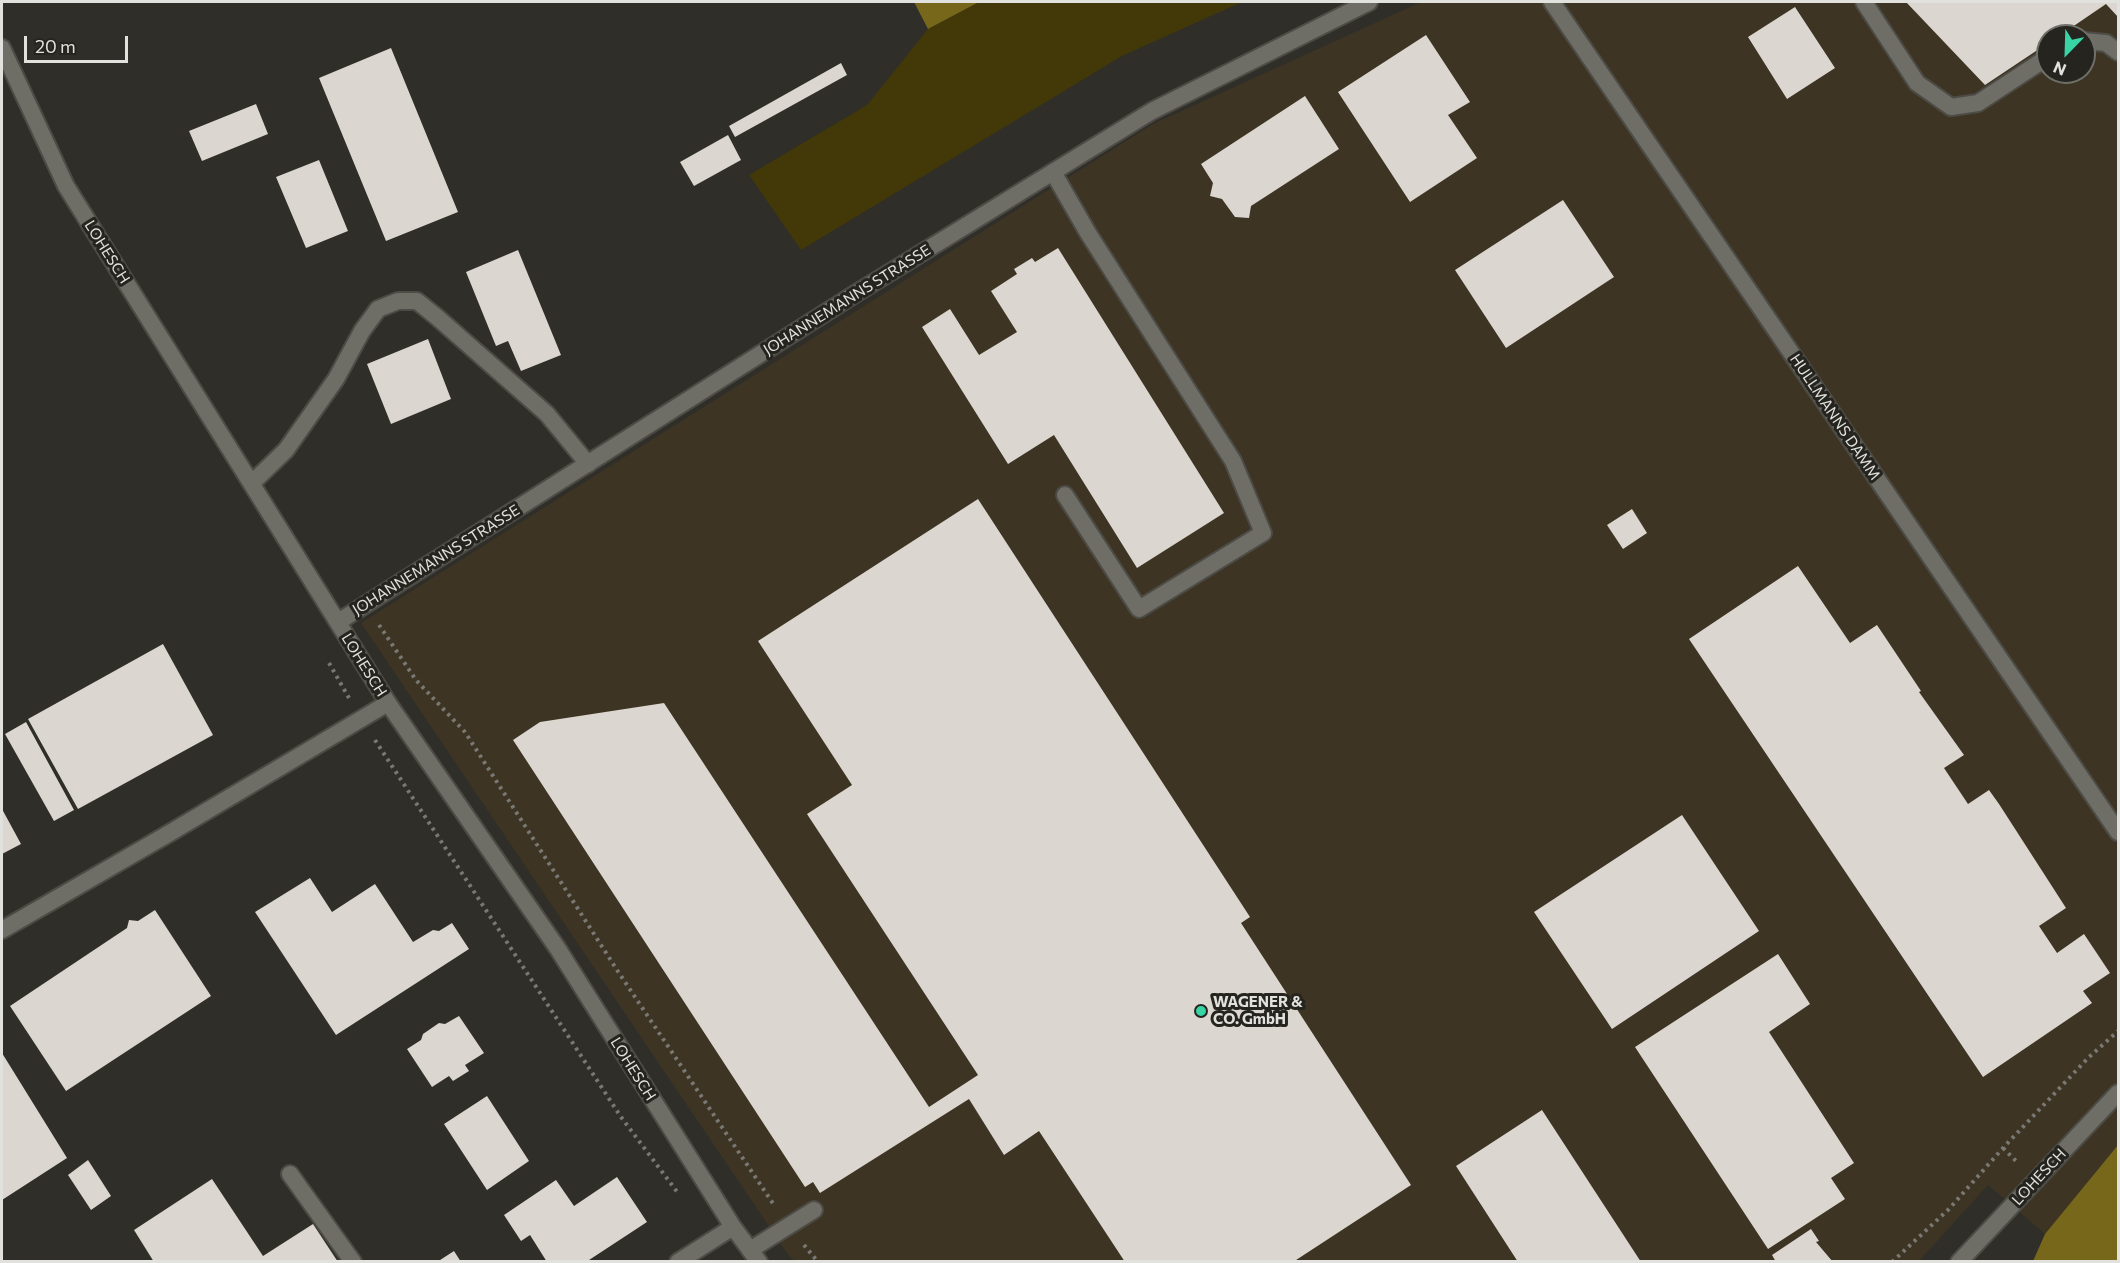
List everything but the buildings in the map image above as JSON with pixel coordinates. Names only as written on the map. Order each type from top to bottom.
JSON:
[{"type":"street","name":"JOHANNEMANNS STRASSE","points":[[338,622],[855,294],[1152,111],[1369,2]]},
{"type":"street","name":"HULLMANNS DAMM","points":[[1552,2],[2118,832]]},
{"type":"street","points":[[1864,2],[1917,83],[1951,107],[1978,103],[2036,65]]},
{"type":"street","points":[[2096,42],[2106,43],[2118,52]]},
{"type":"street","name":"LOHESCH","points":[[2,48],[66,186],[388,702],[558,949],[733,1227],[754,1256]]},
{"type":"street","points":[[1053,172],[1095,243],[1233,461],[1263,533],[1139,609],[1065,495]]},
{"type":"street","points":[[252,483],[286,450],[336,380],[362,331],[378,309],[398,301],[417,302],[438,318],[547,414],[588,464]]},
{"type":"street","points":[[2,930],[388,702]]},
{"type":"street","name":"LOHESCH","points":[[1959,1262],[2118,1093]]},
{"type":"street","points":[[290,1174],[352,1262]]},
{"type":"street","points":[[754,1256],[788,1225],[814,1210]]},
{"type":"street","points":[[678,1262],[733,1227]]},
{"type":"path","points":[[364,605],[416,680],[465,732],[617,970],[788,1225],[818,1262]]},
{"type":"path","points":[[1892,1262],[1949,1209],[2003,1148],[2082,1065],[2118,1031]]},
{"type":"shaded area","points":[[914,2],[979,2],[928,29]]},
{"type":"shaded area","points":[[979,2],[1242,2],[1122,56],[801,250],[749,175],[867,105],[928,29]]},
{"type":"shaded area","points":[[1421,2],[2118,2],[2118,1145],[2045,1234],[1988,1185],[1919,1261],[795,1261],[789,1256],[361,623],[1153,124]]},
{"type":"shaded area","points":[[2118,1145],[2118,1261],[2033,1261],[2045,1234]]},
{"type":"place","name":"WAGENER & CO. GmbH","points":[[1201,1011]]}]
